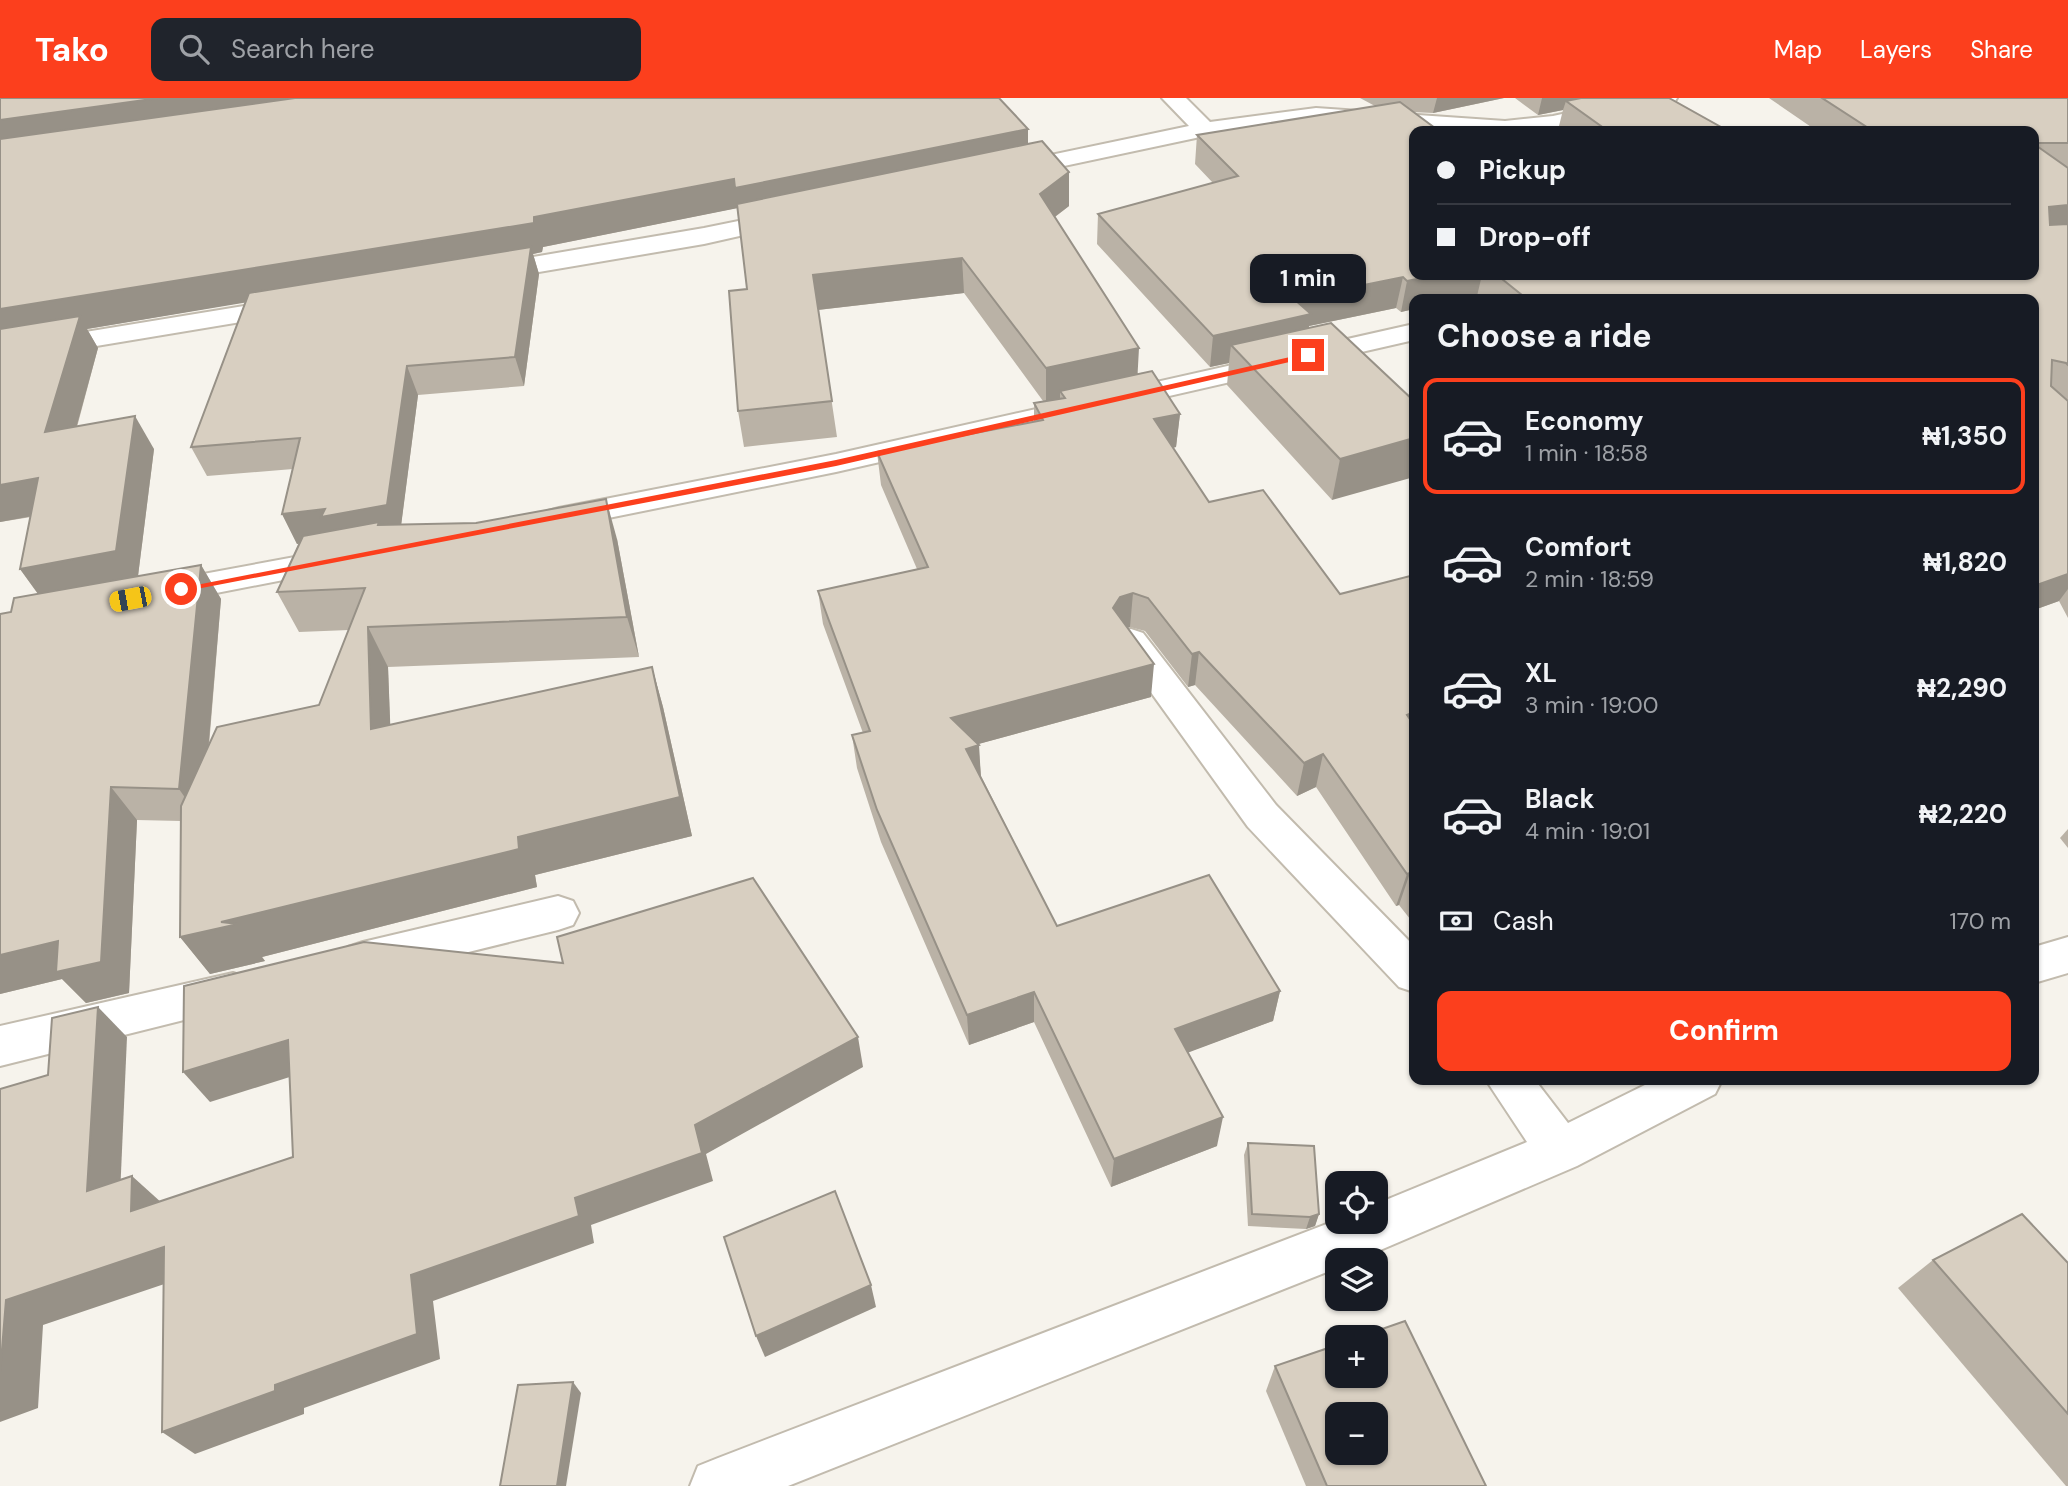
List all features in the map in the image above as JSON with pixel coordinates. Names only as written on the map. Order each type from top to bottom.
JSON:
[{"type":"street","points":[[1172,98],[1205,129]]},
{"type":"street","points":[[1524,126],[1553,123],[1666,98]]},
{"type":"street","points":[[988,175],[1205,129],[1316,115],[1476,126]]},
{"type":"street","points":[[460,278],[704,236],[812,213]]},
{"type":"street","points":[[0,354],[310,303]]},
{"type":"street","points":[[536,523],[836,463],[1409,333]]},
{"type":"street","points":[[130,599],[372,553]]},
{"type":"street","points":[[1131,641],[1262,816],[1409,969]]},
{"type":"street","points":[[327,968],[558,913]]},
{"type":"street","points":[[2039,964],[2068,955]]},
{"type":"street","points":[[0,1046],[272,981]]},
{"type":"street","points":[[1513,1085],[1560,1151]]},
{"type":"street","points":[[718,1486],[1337,1244],[1560,1151],[1689,1085]]},
{"type":"building","points":[[0,98],[159,98],[0,120]]},
{"type":"building","points":[[295,98],[999,98],[1028,129],[735,188],[734,179],[534,217],[534,223],[0,309],[0,139]]},
{"type":"building","points":[[1581,98],[1669,98],[1719,126],[1601,126],[1566,101]]},
{"type":"building","points":[[1822,98],[2068,98],[2068,143],[2039,143],[2039,126],[1865,126]]},
{"type":"building","points":[[1400,102],[1432,126],[1409,126],[1409,280],[1412,280],[1407,281],[1403,277],[1294,299],[1311,314],[1213,336],[1098,214],[1238,176],[1197,135]]},
{"type":"building","points":[[1042,141],[1069,172],[1040,194],[1139,348],[1046,368],[962,258],[813,275],[832,401],[738,411],[729,291],[747,289],[737,204]]},
{"type":"building","points":[[2039,148],[2068,168],[2068,205],[2049,207],[2050,225],[2068,224],[2068,365],[2052,360],[2051,386],[2068,401],[2068,574],[2039,584],[2039,294],[1521,294],[1503,280],[2039,280]]},
{"type":"building","points":[[531,247],[515,357],[407,366],[387,505],[321,517],[325,509],[282,514],[300,438],[191,447],[249,293]]},
{"type":"building","points":[[80,316],[45,432],[135,416],[116,551],[20,569],[38,478],[0,485],[0,329]]},
{"type":"building","points":[[1331,323],[1409,396],[1409,439],[1340,459],[1231,345]]},
{"type":"building","points":[[1152,371],[1180,414],[1154,419],[1209,502],[1263,490],[1340,594],[1409,576],[1407,874],[1323,754],[1304,763],[1199,652],[1192,654],[1148,598],[1133,593],[1120,597],[1113,608],[1154,664],[951,718],[979,745],[966,749],[1057,926],[1209,875],[1280,991],[1175,1029],[1223,1117],[1114,1159],[1034,992],[967,1015],[877,810],[852,735],[870,731],[818,591],[928,567],[877,452],[1043,420],[1034,403],[1065,398],[1060,391]]},
{"type":"building","points":[[606,499],[627,617],[368,627],[371,729],[652,667],[680,797],[518,837],[519,849],[221,922],[238,924],[180,937],[181,806],[217,727],[319,705],[365,588],[277,592],[303,536],[379,522],[378,525],[476,523]]},
{"type":"building","points":[[201,565],[179,789],[111,787],[101,962],[56,972],[58,941],[0,955],[0,614],[11,612],[14,598]]},
{"type":"building","points":[[753,878],[858,1037],[695,1125],[702,1153],[575,1198],[579,1216],[411,1275],[417,1334],[275,1385],[275,1391],[162,1432],[164,1247],[6,1300],[0,1374],[0,1089],[48,1075],[52,1018],[98,1007],[87,1191],[132,1176],[131,1211],[293,1157],[288,1040],[183,1072],[184,986],[364,942],[563,963],[557,937]]},
{"type":"building","points":[[1248,1143],[1314,1146],[1319,1214],[1310,1217],[1252,1214]]},
{"type":"building","points":[[835,1191],[871,1285],[756,1336],[724,1237]]},
{"type":"building","points":[[2022,1214],[2068,1263],[2068,1414],[1933,1260]]},
{"type":"building","points":[[1405,1321],[1486,1486],[1327,1486],[1275,1366],[1325,1349],[1325,1388],[1388,1388],[1388,1327]]},
{"type":"building","points":[[573,1382],[557,1486],[500,1486],[518,1385]]},
{"type":"route","points":[[181,589],[577,515],[836,463],[1308,355]]}]
